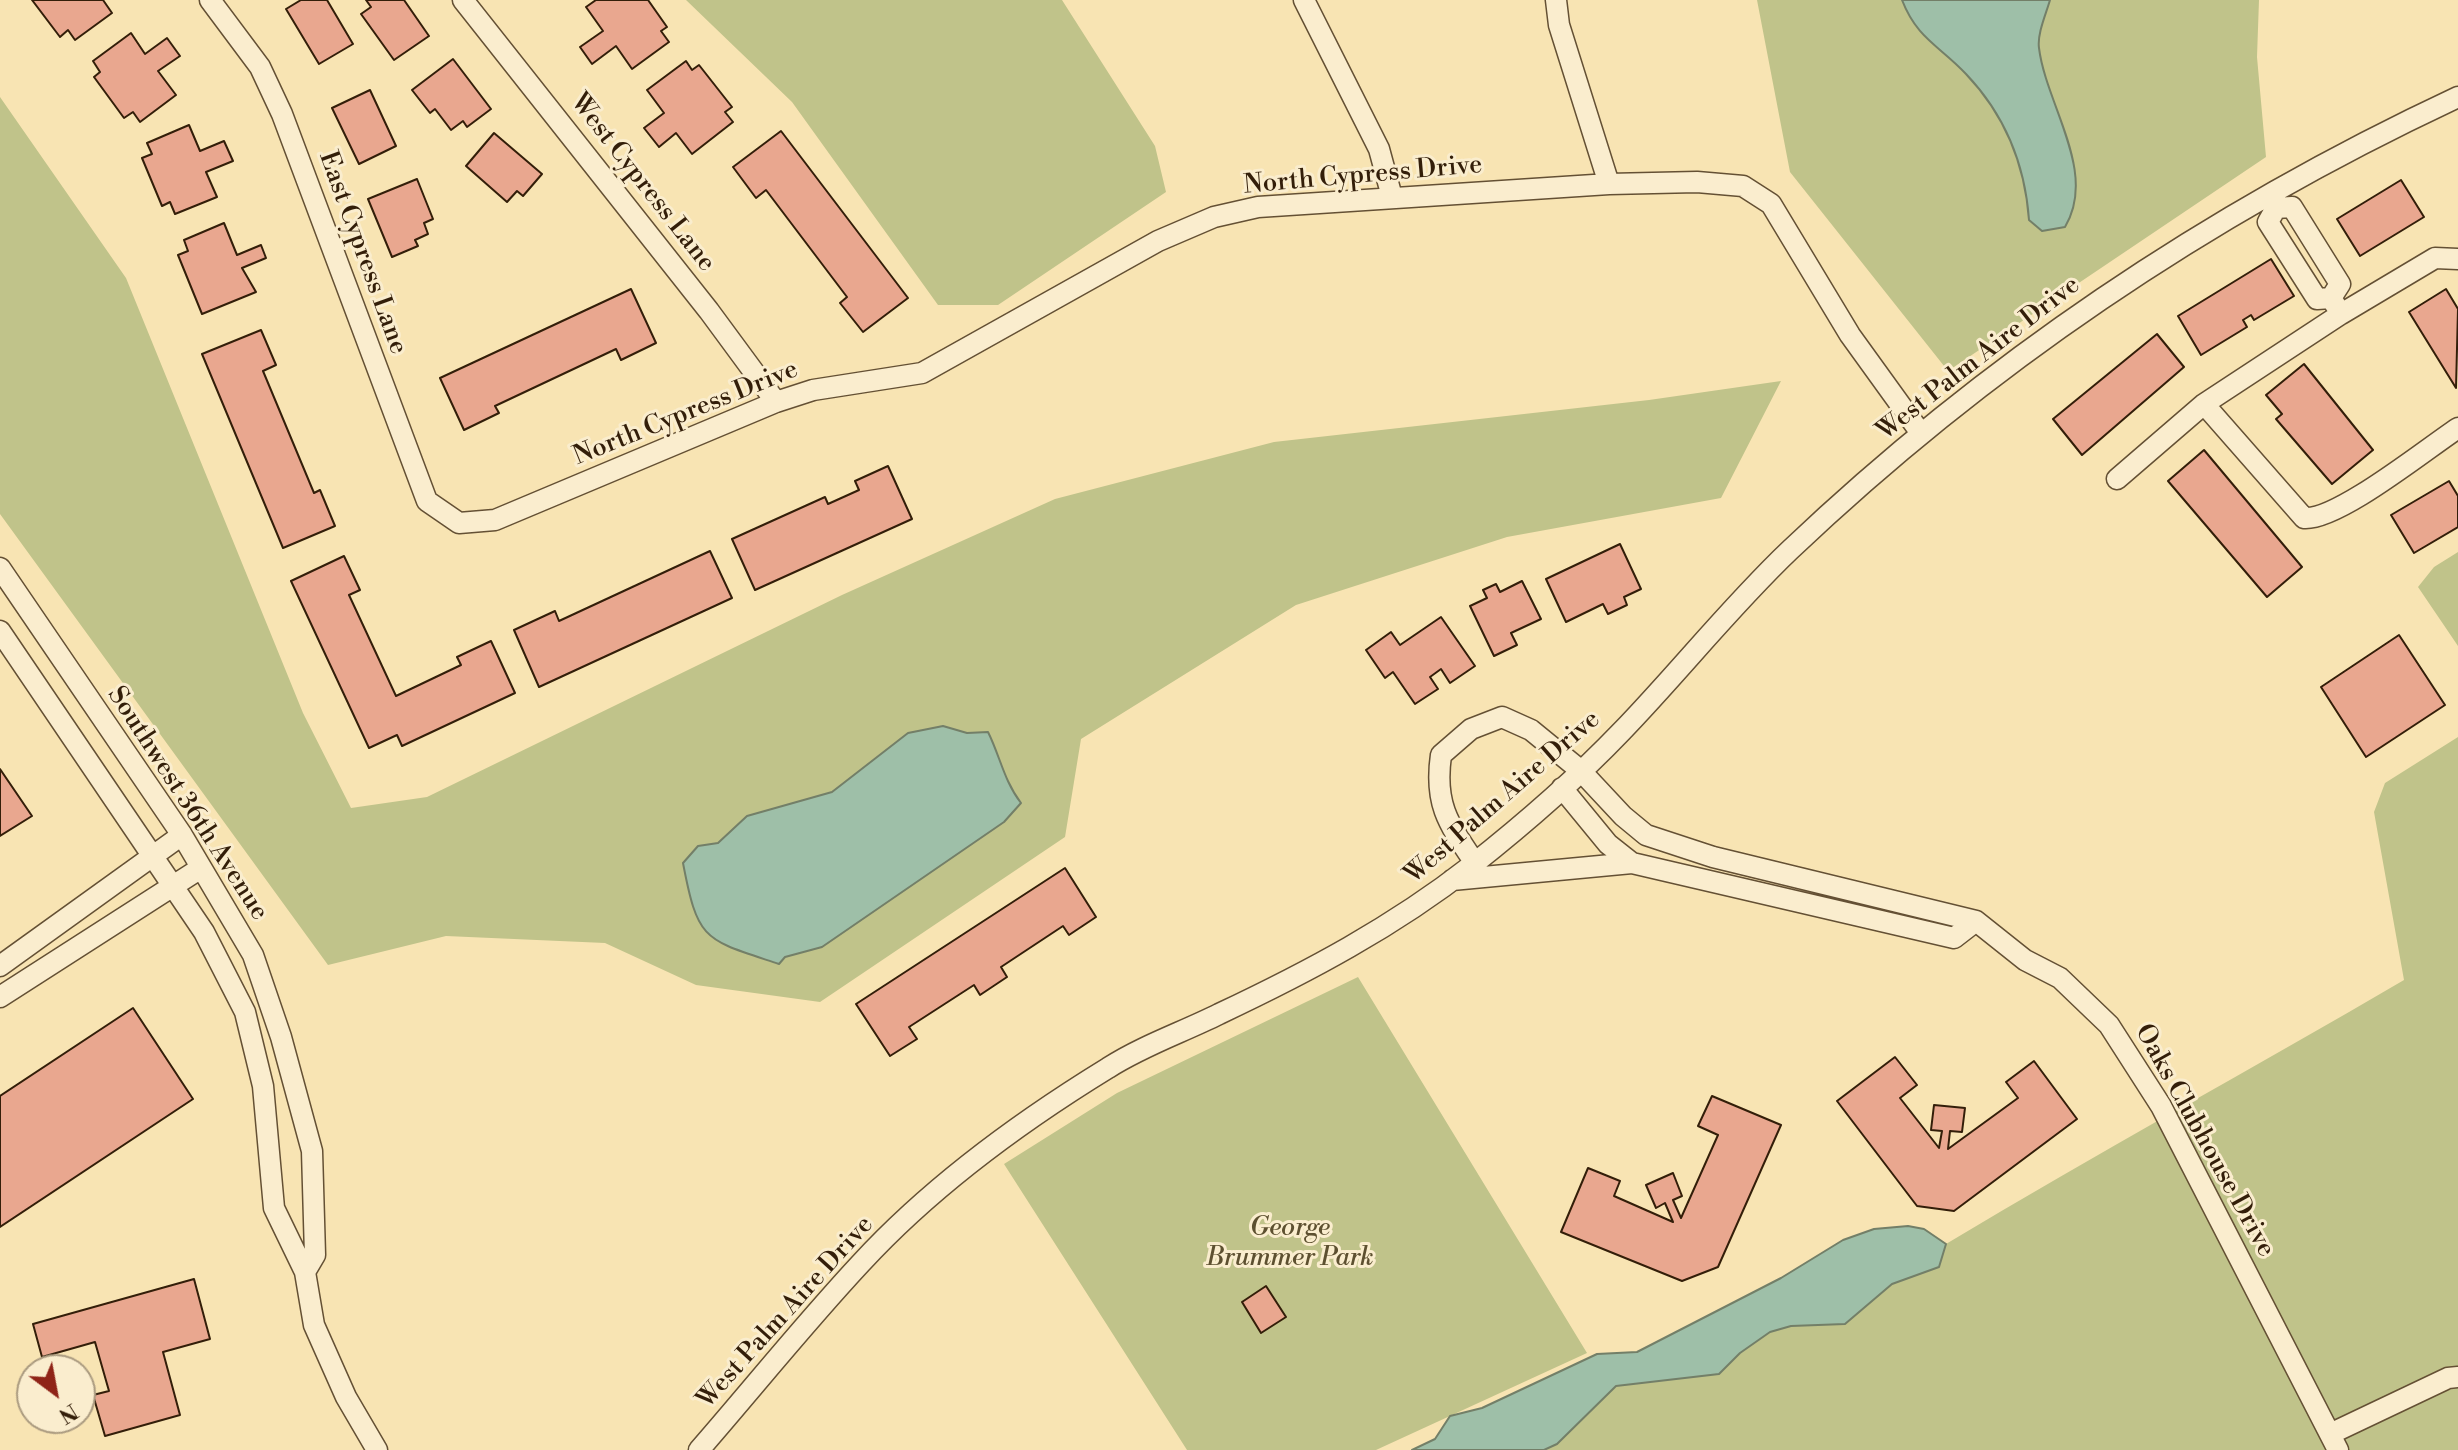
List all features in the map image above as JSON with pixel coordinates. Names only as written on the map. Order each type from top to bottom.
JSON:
[{"type":"street","name":"East Cypress Lane","points":[[210,0],[260,67],[282,114],[427,501],[459,523]]},
{"type":"street","name":"West Cypress Lane","points":[[463,0],[709,311],[776,402]]},
{"type":"street","points":[[1304,0],[1379,149],[1392,197]]},
{"type":"street","points":[[1556,0],[1559,25],[1609,184]]},
{"type":"street","name":"West Palm Aire Drive","points":[[699,1450],[863,1260],[947,1183],[1044,1109],[1115,1063],[1321,965],[1409,912],[1475,863],[1620,733],[1787,553],[1920,432],[2116,286],[2271,201],[2354,146],[2458,97]]},
{"type":"street","name":"North Cypress Drive","points":[[459,523],[495,520],[776,402],[828,387],[922,373],[1158,241],[1214,217],[1258,207],[1392,197],[1609,184],[1697,182],[1743,186],[1771,204],[1850,335],[1920,432]]},
{"type":"street","points":[[2271,201],[2292,207],[2340,284],[2336,306],[2317,299],[2268,222],[2271,201]]},
{"type":"street","points":[[2117,479],[2204,404],[2336,306],[2435,258],[2458,259]]},
{"type":"street","points":[[2204,404],[2304,518],[2318,519],[2342,506],[2458,428]]},
{"type":"street","name":"Southwest 36th Avenue","points":[[0,568],[182,835],[253,955],[281,1037],[312,1151],[315,1255],[305,1272]]},
{"type":"street","name":"Southwest 36th Avenue","points":[[0,631],[204,932],[245,1012],[263,1086],[274,1208],[305,1272],[314,1325],[346,1397],[377,1450]]},
{"type":"street","name":"Oaks Clubhouse Drive","points":[[1475,863],[1446,821],[1437,786],[1441,755],[1471,729],[1502,717],[1531,730],[1580,770],[1623,816],[1646,835],[1713,857],[1976,921],[2025,960],[2060,978],[2109,1025],[2161,1106],[2334,1442],[2448,1378],[2458,1377]]},
{"type":"street","points":[[1562,788],[1608,844],[1632,863]]},
{"type":"street","points":[[0,966],[150,855],[182,835]]},
{"type":"street","points":[[1452,880],[1632,863],[1954,938],[1976,921]]},
{"type":"street","points":[[0,997],[201,868]]},
{"type":"green space","points":[[686,0],[1062,0],[1155,146],[1166,192],[998,305],[938,305],[792,102]]},
{"type":"green space","points":[[1757,0],[2259,0],[2257,57],[2266,157],[1948,371],[1790,172]]},
{"type":"green space","points":[[0,97],[126,278],[303,713],[351,808],[427,797],[842,595],[1055,499],[1274,442],[1649,400],[1781,381],[1721,498],[1507,537],[1296,605],[1081,739],[1065,837],[820,1002],[696,985],[605,943],[446,936],[328,965],[0,514]]},
{"type":"green space","points":[[2458,552],[2458,646],[2418,587],[2434,567]]},
{"type":"green space","points":[[2458,737],[2458,1450],[1544,1450],[1557,1443],[1616,1386],[1719,1374],[1740,1353],[1770,1332],[1791,1326],[1845,1324],[1892,1284],[1938,1267],[1946,1244],[2404,980],[2374,812],[2385,783]]},
{"type":"green space","name":"George Brummer Park","points":[[1358,977],[1587,1353],[1376,1450],[1187,1450],[1004,1164],[1117,1093]]},
{"type":"shaded area","points":[[1902,0],[2050,0],[2039,48],[2043,70],[2073,161],[2076,184],[2074,206],[2065,227],[2042,231],[2029,220],[2018,160],[2002,123],[1966,74],[1922,33]]},
{"type":"shaded area","points":[[943,726],[967,733],[988,732],[1006,777],[1021,803],[1004,822],[822,947],[785,957],[779,964],[734,949],[708,934],[694,909],[683,863],[698,846],[718,843],[747,816],[832,792],[908,733]]},
{"type":"shaded area","points":[[1908,1226],[1924,1229],[1946,1244],[1939,1267],[1892,1284],[1845,1324],[1791,1326],[1770,1332],[1740,1353],[1719,1374],[1616,1386],[1557,1444],[1544,1450],[1412,1450],[1435,1439],[1450,1416],[1482,1408],[1597,1354],[1637,1352],[1781,1278],[1843,1240],[1874,1229]]},
{"type":"building","points":[[32,0],[103,0],[112,13],[75,40],[68,30],[60,37]]},
{"type":"building","points":[[301,0],[327,0],[353,44],[319,64],[286,9]]},
{"type":"building","points":[[366,0],[404,0],[429,36],[394,60],[361,14],[371,7]]},
{"type":"building","points":[[596,0],[648,0],[667,27],[661,31],[669,42],[632,69],[616,46],[592,64],[580,47],[603,31],[586,7]]},
{"type":"building","points":[[131,33],[145,54],[167,38],[180,56],[158,71],[176,95],[140,122],[133,112],[124,118],[94,77],[100,72],[93,61]]},
{"type":"building","points":[[453,59],[491,109],[467,127],[463,121],[451,130],[435,109],[430,113],[412,90]]},
{"type":"building","points":[[686,61],[692,70],[699,65],[732,107],[725,112],[733,122],[692,154],[676,133],[659,147],[644,128],[664,113],[647,90]]},
{"type":"building","points":[[370,90],[396,146],[359,164],[332,108]]},
{"type":"building","points":[[189,125],[200,151],[224,141],[233,161],[206,172],[217,197],[175,214],[170,202],[162,206],[142,158],[152,154],[147,143]]},
{"type":"building","points":[[781,131],[908,298],[863,332],[840,303],[847,297],[766,190],[756,198],[733,167]]},
{"type":"building","points":[[494,133],[542,174],[523,196],[517,191],[507,202],[466,166]]},
{"type":"building","points":[[417,179],[433,219],[424,223],[428,234],[415,240],[418,246],[392,257],[368,199]]},
{"type":"building","points":[[2401,180],[2424,217],[2360,256],[2337,219]]},
{"type":"building","points":[[224,223],[237,255],[261,245],[266,258],[242,268],[256,292],[202,314],[178,255],[188,251],[184,240]]},
{"type":"building","points":[[2271,259],[2294,296],[2254,320],[2251,315],[2243,320],[2247,327],[2201,355],[2178,316]]},
{"type":"building","points":[[631,289],[656,343],[621,360],[616,349],[495,406],[499,413],[464,430],[440,378]]},
{"type":"building","points":[[2446,289],[2458,309],[2456,388],[2409,312]]},
{"type":"building","points":[[261,330],[276,365],[263,371],[314,493],[320,490],[335,526],[283,548],[202,354]]},
{"type":"building","points":[[2157,334],[2184,367],[2082,455],[2053,419]]},
{"type":"building","points":[[2304,364],[2373,450],[2332,484],[2276,419],[2282,414],[2266,395]]},
{"type":"building","points":[[2204,450],[2302,567],[2267,597],[2168,481]]},
{"type":"building","points":[[888,466],[912,519],[755,590],[732,539],[825,497],[828,504],[859,490],[855,481]]},
{"type":"building","points":[[2449,481],[2458,496],[2458,527],[2414,553],[2391,515]]},
{"type":"building","points":[[1620,544],[1641,589],[1624,597],[1627,605],[1608,614],[1603,604],[1566,622],[1546,579]]},
{"type":"building","points":[[710,551],[732,598],[539,687],[514,630],[555,611],[559,621]]},
{"type":"building","points":[[344,556],[360,590],[349,595],[396,696],[461,665],[457,657],[491,641],[515,693],[402,746],[397,735],[369,748],[291,581]]},
{"type":"building","points":[[1522,581],[1541,619],[1511,633],[1517,645],[1494,656],[1470,606],[1487,598],[1483,590],[1496,584],[1500,592]]},
{"type":"building","points":[[1441,617],[1475,666],[1450,683],[1441,669],[1430,677],[1438,689],[1415,704],[1393,672],[1385,678],[1366,650],[1391,632],[1400,645]]},
{"type":"building","points":[[2399,635],[2445,705],[2366,757],[2321,687]]},
{"type":"building","points":[[0,769],[32,816],[0,836]]},
{"type":"building","points":[[1065,868],[1096,917],[1069,935],[1063,926],[1001,967],[1007,977],[980,995],[974,985],[909,1027],[917,1039],[890,1056],[856,1004]]},
{"type":"building","points":[[133,1008],[193,1099],[0,1227],[0,1096]]},
{"type":"building","points":[[1895,1057],[1917,1085],[1900,1098],[1939,1148],[1942,1131],[1931,1130],[1934,1105],[1965,1108],[1962,1132],[1950,1131],[1948,1149],[2018,1098],[2006,1082],[2034,1061],[2077,1119],[1954,1211],[1917,1206],[1837,1101]]},
{"type":"building","points":[[1712,1096],[1781,1125],[1718,1267],[1682,1281],[1561,1232],[1588,1168],[1620,1181],[1614,1196],[1673,1222],[1665,1203],[1656,1208],[1646,1185],[1673,1173],[1682,1196],[1673,1200],[1681,1218],[1718,1135],[1698,1126]]},
{"type":"building","points":[[194,1279],[210,1339],[163,1352],[180,1415],[105,1436],[96,1394],[109,1391],[95,1342],[53,1354],[41,1354],[33,1324]]},
{"type":"building","points":[[1266,1286],[1286,1317],[1261,1333],[1242,1302]]}]
